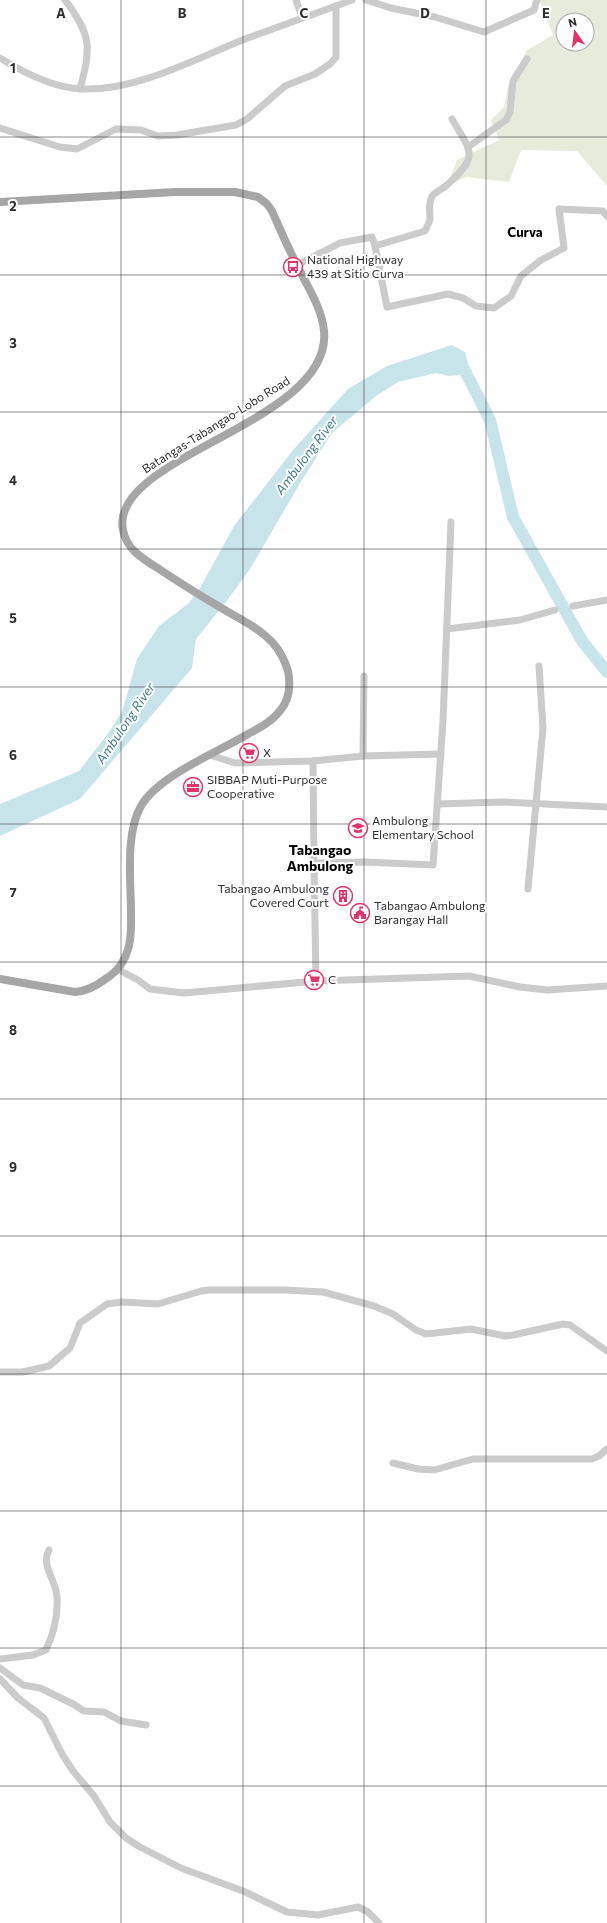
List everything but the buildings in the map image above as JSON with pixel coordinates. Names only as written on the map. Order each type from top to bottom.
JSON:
[{"type":"main road","name":"Batangas-Tabangao-Lobo Road","points":[[0,202],[175,192],[250,194],[267,204],[314,297],[324,331],[322,353],[310,374],[301,385],[253,419],[150,480],[133,495],[123,515],[122,528],[131,548],[141,557],[189,589],[256,628],[272,642],[281,655],[290,682],[285,704],[273,718],[157,787],[147,796],[134,821],[130,856],[131,937],[124,961],[117,969],[97,986],[84,991],[75,992],[0,979]]},
{"type":"street","points":[[65,0],[79,18],[88,40],[87,64],[80,89]]},
{"type":"street","points":[[296,0],[302,17]]},
{"type":"street","points":[[0,58],[22,71],[52,83],[80,89],[100,89],[132,84],[302,17],[352,0]]},
{"type":"street","points":[[366,0],[391,8],[435,17],[484,32],[534,10],[537,0]]},
{"type":"street","points":[[0,128],[60,147],[77,149],[116,128],[141,130],[158,136],[177,135],[236,125],[247,119],[285,86],[315,74],[330,64],[336,57],[336,6]]},
{"type":"street","points":[[468,147],[506,120],[510,112],[513,81],[527,59]]},
{"type":"street","points":[[375,246],[425,231],[430,221],[429,210],[432,196],[466,166],[470,157],[468,147],[452,119]]},
{"type":"street","points":[[297,264],[340,243],[372,238],[375,246],[387,307],[448,294],[463,298],[476,306],[494,308],[511,296],[521,276],[541,260],[564,248],[559,209],[603,211],[607,216]]},
{"type":"street","points":[[314,863],[364,862],[433,865],[441,754],[452,522]]},
{"type":"street","points":[[573,606],[607,600]]},
{"type":"street","points":[[447,629],[520,620],[555,610]]},
{"type":"street","points":[[528,889],[543,728],[539,666]]},
{"type":"street","points":[[363,756],[364,676]]},
{"type":"street","points":[[210,755],[235,763],[313,761],[363,756],[441,754]]},
{"type":"street","points":[[313,761],[316,981]]},
{"type":"street","points":[[437,804],[504,802],[537,805],[607,807]]},
{"type":"street","points":[[117,969],[138,980],[150,989],[168,993],[184,994],[316,981],[469,976],[520,987],[547,990],[607,986]]},
{"type":"street","points":[[0,1372],[23,1372],[50,1366],[70,1348],[80,1323],[107,1304],[122,1302],[158,1304],[209,1290],[285,1290],[323,1292],[374,1306],[393,1314],[416,1330],[426,1334],[471,1329],[505,1336],[563,1324],[570,1325],[607,1351]]},
{"type":"street","points":[[393,1463],[418,1469],[434,1470],[473,1459],[592,1459],[599,1456],[607,1449]]},
{"type":"street","points":[[0,1659],[34,1655],[46,1650],[50,1642],[55,1626],[58,1597],[56,1586],[46,1563],[46,1556],[49,1550]]},
{"type":"street","points":[[0,1668],[23,1685],[40,1688],[73,1704],[84,1712],[104,1712],[121,1721],[146,1725]]},
{"type":"street","points":[[0,1679],[18,1698],[44,1718],[62,1754],[73,1771],[94,1796],[110,1822],[126,1838],[181,1868],[243,1890],[287,1912],[318,1915],[358,1907],[368,1912],[378,1923]]},
{"type":"shaded area","points":[[539,0],[607,0],[607,186],[577,151],[521,150],[509,182],[466,177],[447,186],[457,160],[499,140],[491,120],[504,107],[508,86],[527,50],[553,35]]},
{"type":"water","points":[[452,345],[465,352],[471,377],[469,380],[460,375],[449,376],[436,373],[398,382],[376,396],[332,433],[299,485],[250,569],[196,639],[192,668],[80,799],[0,836],[0,804],[79,771],[109,732],[122,712],[137,659],[159,626],[189,603],[200,588],[234,526],[294,449],[348,389],[387,366]]},
{"type":"waterway","name":"Ambulong River","points":[[462,365],[490,420],[513,517],[582,641],[607,672]]},
{"type":"place","name":"National Highway 439 at Sitio Curva","points":[[293,267]]},
{"type":"place","name":"X","points":[[249,753]]},
{"type":"place","name":"SIBBAP Muti-Purpose Cooperative","points":[[193,787]]},
{"type":"place","name":"Ambulong Elementary School","points":[[358,828]]},
{"type":"place","name":"Tabangao Ambulong Covered Court","points":[[343,896]]},
{"type":"place","name":"Tabangao Ambulong Barangay Hall","points":[[360,913]]},
{"type":"place","name":"C","points":[[314,980]]},
{"type":"district","name":"Curva","points":[[525,232]]},
{"type":"district","name":"Tabangao Ambulong","points":[[320,858]]}]
